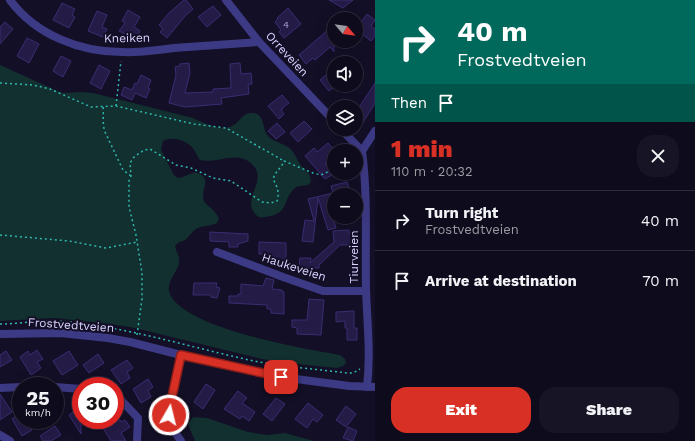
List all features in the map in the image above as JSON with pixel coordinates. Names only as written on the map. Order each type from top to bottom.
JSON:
[{"type":"street","name":"Kneiken","points":[[10,0],[32,22],[52,35],[74,45],[98,51],[123,52],[259,42]]},
{"type":"street","name":"Orreveien","points":[[226,0],[259,42],[327,114]]},
{"type":"street","points":[[363,149],[375,131]]},
{"type":"street","points":[[348,136],[356,144]]},
{"type":"street","name":"Tiurveien","points":[[363,157],[366,176],[366,291],[371,387]]},
{"type":"street","name":"Haukeveien","points":[[217,252],[323,291],[366,291]]},
{"type":"street","name":"Frostvedtveien","points":[[0,334],[60,334],[95,336],[136,343],[181,355],[281,377],[348,386],[371,387]]},
{"type":"street","points":[[181,355],[169,415],[174,429],[181,441]]},
{"type":"street","points":[[0,388],[12,387]]},
{"type":"street","points":[[124,404],[138,418],[138,441]]},
{"type":"street","points":[[0,436],[10,441]]},
{"type":"path","points":[[116,106],[121,59]]},
{"type":"path","points":[[0,83],[34,85],[50,89],[91,107],[116,106],[194,124],[226,128],[284,161],[313,173],[321,175],[327,172]]},
{"type":"path","points":[[103,107],[103,127],[105,132],[123,170],[131,176]]},
{"type":"path","points":[[136,343],[142,299],[142,273],[129,207],[129,181],[131,176],[130,163],[134,157],[144,150],[150,149],[176,165],[191,168],[213,178],[231,181],[262,202],[271,203],[277,201],[279,195],[277,186],[273,179],[275,172],[282,166],[284,161]]},
{"type":"path","points":[[0,235],[69,241],[106,248],[137,242]]},
{"type":"path","points":[[0,324],[56,321],[109,327],[138,332],[276,365],[347,373],[353,373],[360,369]]},
{"type":"green space","points":[[0,65],[62,93],[93,93],[193,118],[219,128],[234,125],[248,113],[256,113],[259,115],[269,137],[288,147],[292,151],[300,164],[309,174],[311,182],[308,185],[299,186],[294,189],[290,193],[282,210],[278,213],[260,217],[255,214],[251,208],[251,201],[258,174],[255,167],[248,161],[237,158],[212,161],[200,160],[192,148],[185,142],[178,139],[163,141],[161,150],[174,175],[178,178],[195,172],[204,178],[204,201],[219,218],[217,223],[196,229],[186,239],[179,242],[175,246],[179,263],[169,284],[169,291],[178,304],[195,316],[218,326],[273,342],[340,355],[345,359],[346,363],[337,368],[262,359],[135,328],[110,324],[55,318],[0,321]]},
{"type":"green space","points":[[193,417],[207,418],[248,432],[267,435],[285,433],[314,441],[195,441],[188,424]]},
{"type":"building","points":[[184,0],[186,0],[193,9],[185,16],[167,38],[160,32],[163,29],[159,25],[169,13]]},
{"type":"building","points":[[329,0],[353,0],[343,8]]},
{"type":"building","points":[[62,3],[75,9],[72,15],[75,17],[69,28],[53,20]]},
{"type":"building","points":[[213,6],[221,15],[207,27],[198,17]]},
{"type":"building","points":[[288,8],[301,24],[284,38],[279,32],[281,30],[275,22],[278,19],[277,18]]},
{"type":"building","points":[[128,10],[140,17],[134,27],[140,31],[135,39],[119,31],[125,23],[122,21]]},
{"type":"building","points":[[97,11],[107,15],[102,27],[107,29],[103,37],[88,31]]},
{"type":"building","points":[[367,14],[375,20],[371,26],[375,29],[375,36],[371,41],[363,35],[363,19]]},
{"type":"building","points":[[5,22],[13,29],[0,44],[0,27]]},
{"type":"building","points":[[327,31],[327,48],[329,48],[315,60],[313,58],[306,64],[299,55]]},
{"type":"building","points":[[27,38],[39,44],[29,63],[17,56]]},
{"type":"building","points":[[61,56],[71,61],[63,77],[53,71]]},
{"type":"building","points":[[189,63],[190,73],[185,93],[213,92],[213,89],[231,88],[230,64],[240,63],[241,74],[251,73],[252,84],[248,84],[249,94],[221,98],[222,104],[185,107],[169,103],[176,75],[175,67],[180,66],[180,64]]},
{"type":"building","points":[[99,65],[110,71],[101,89],[90,83]]},
{"type":"building","points":[[327,74],[327,89],[320,80]]},
{"type":"building","points":[[141,75],[151,80],[148,88],[150,89],[146,98],[135,93],[132,100],[121,95],[124,87],[132,90],[135,83],[137,84]]},
{"type":"building","points":[[375,83],[375,103],[363,122],[363,101]]},
{"type":"building","points":[[282,95],[289,103],[282,108],[283,109],[281,110],[284,114],[279,119],[268,106]]},
{"type":"building","points":[[304,121],[312,129],[298,142],[290,133]]},
{"type":"building","points":[[277,123],[285,132],[276,139],[268,131]]},
{"type":"building","points":[[328,143],[329,144],[327,144],[327,162],[325,164],[327,166],[327,178],[325,179],[305,156],[314,148],[317,152]]},
{"type":"building","points":[[347,182],[349,188],[332,188],[331,186]]},
{"type":"building","points":[[327,194],[327,224],[335,224],[336,228],[328,230],[318,198],[313,242],[302,241],[305,220],[314,221],[308,199]]},
{"type":"building","points":[[349,230],[349,233],[352,233],[353,245],[340,245],[319,265],[319,268],[299,268],[300,258],[311,258],[310,263],[334,242],[333,231]]},
{"type":"building","points":[[210,232],[248,234],[248,241],[238,244],[238,247],[229,247],[229,242],[210,241]]},
{"type":"building","points":[[259,242],[286,243],[286,260],[276,260],[276,257],[269,257],[269,254],[259,254]]},
{"type":"building","points":[[266,278],[274,280],[272,289],[282,290],[282,292],[284,292],[284,314],[271,313],[271,309],[267,309],[267,305],[229,303],[229,296],[238,296],[238,294],[241,294],[241,284],[263,286]]},
{"type":"building","points":[[194,283],[217,283],[216,287],[220,288],[217,298],[211,297],[210,295],[193,295]]},
{"type":"building","points":[[309,299],[324,300],[321,335],[297,334],[297,328],[292,327],[292,320],[307,320]]},
{"type":"building","points":[[354,311],[354,328],[357,328],[357,340],[347,340],[347,328],[345,328],[345,321],[336,322],[336,312]]},
{"type":"building","points":[[37,350],[43,359],[37,362],[41,368],[31,375],[20,357],[28,351],[30,355]]},
{"type":"building","points":[[6,351],[12,360],[0,367],[0,355]]},
{"type":"building","points":[[69,351],[78,365],[62,375],[53,361]]},
{"type":"building","points":[[98,354],[104,363],[89,373],[83,365]]},
{"type":"building","points":[[127,360],[133,368],[127,372],[130,378],[124,382],[124,377],[116,377],[111,370]]},
{"type":"building","points":[[148,379],[153,387],[148,391],[151,397],[141,403],[133,389]]},
{"type":"building","points":[[206,384],[215,390],[203,409],[194,402]]},
{"type":"building","points":[[238,391],[247,398],[242,403],[255,412],[249,421],[242,416],[240,419],[224,409]]},
{"type":"building","points":[[0,394],[12,412],[0,420]]},
{"type":"building","points":[[276,398],[285,404],[272,421],[263,414]]},
{"type":"building","points":[[308,403],[323,415],[317,422],[313,419],[307,428],[295,419]]},
{"type":"building","points":[[346,406],[356,414],[346,427],[336,420]]},
{"type":"building","points":[[72,413],[72,420],[69,415]]},
{"type":"building","points":[[125,420],[130,427],[121,433],[126,441],[111,441],[104,429],[124,429]]},
{"type":"building","points":[[348,427],[357,431],[353,441],[343,438]]},
{"type":"building","points":[[18,429],[31,429],[32,430],[22,436]]},
{"type":"building","points":[[50,429],[57,429],[61,435],[51,441],[43,441],[40,436]]},
{"type":"route","points":[[169,415],[181,355],[281,377]]}]
